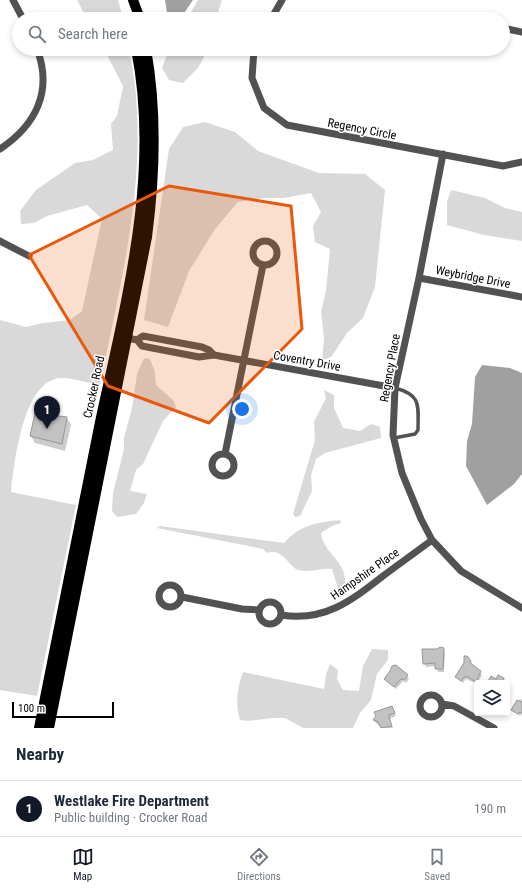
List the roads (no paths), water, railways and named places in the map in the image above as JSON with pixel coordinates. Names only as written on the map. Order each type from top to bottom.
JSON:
[{"type":"main road","points":[[132,12],[133,0]]},
{"type":"main road","points":[[133,0],[137,12]]},
{"type":"main road","name":"Crocker Road","points":[[39,728],[128,338],[144,160],[143,102],[137,56]]},
{"type":"main road","name":"Crocker Road","points":[[50,728],[128,338],[149,220],[153,164],[153,112],[147,56]]},
{"type":"street","points":[[13,0],[19,12]]},
{"type":"street","points":[[275,12],[282,0]]},
{"type":"street","points":[[510,29],[522,32]]},
{"type":"street","points":[[0,149],[14,140],[33,118],[44,87],[40,56]]},
{"type":"street","name":"Regency Circle","points":[[254,56],[252,78],[264,108],[287,125],[503,166],[522,162]]},
{"type":"street","name":"Regency Place","points":[[443,154],[419,278],[395,388],[393,438],[402,473],[421,519],[432,540],[461,571],[522,608]]},
{"type":"street","points":[[0,241],[29,256]]},
{"type":"street","points":[[225,454],[263,264]]},
{"type":"street","name":"Weybridge Drive","points":[[419,278],[522,297]]},
{"type":"street","name":"Coventry Drive","points":[[128,338],[143,336],[202,347],[209,350],[214,355]]},
{"type":"street","name":"Coventry Drive","points":[[128,338],[142,346],[199,357],[214,355],[395,388]]},
{"type":"street","name":"Hampshire Place","points":[[281,614],[303,617],[321,614],[340,606],[432,540]]},
{"type":"street","points":[[182,597],[242,609],[259,610],[266,603],[273,602],[279,607],[281,614],[275,624],[267,625],[261,621],[259,610]]},
{"type":"street","points":[[442,704],[454,706],[494,728]]},
{"type":"lane","points":[[393,438],[412,436],[417,433],[418,430],[417,402],[412,394],[395,388]]},
{"type":"place","name":"Westlake Fire Department","points":[[47,429]]}]
